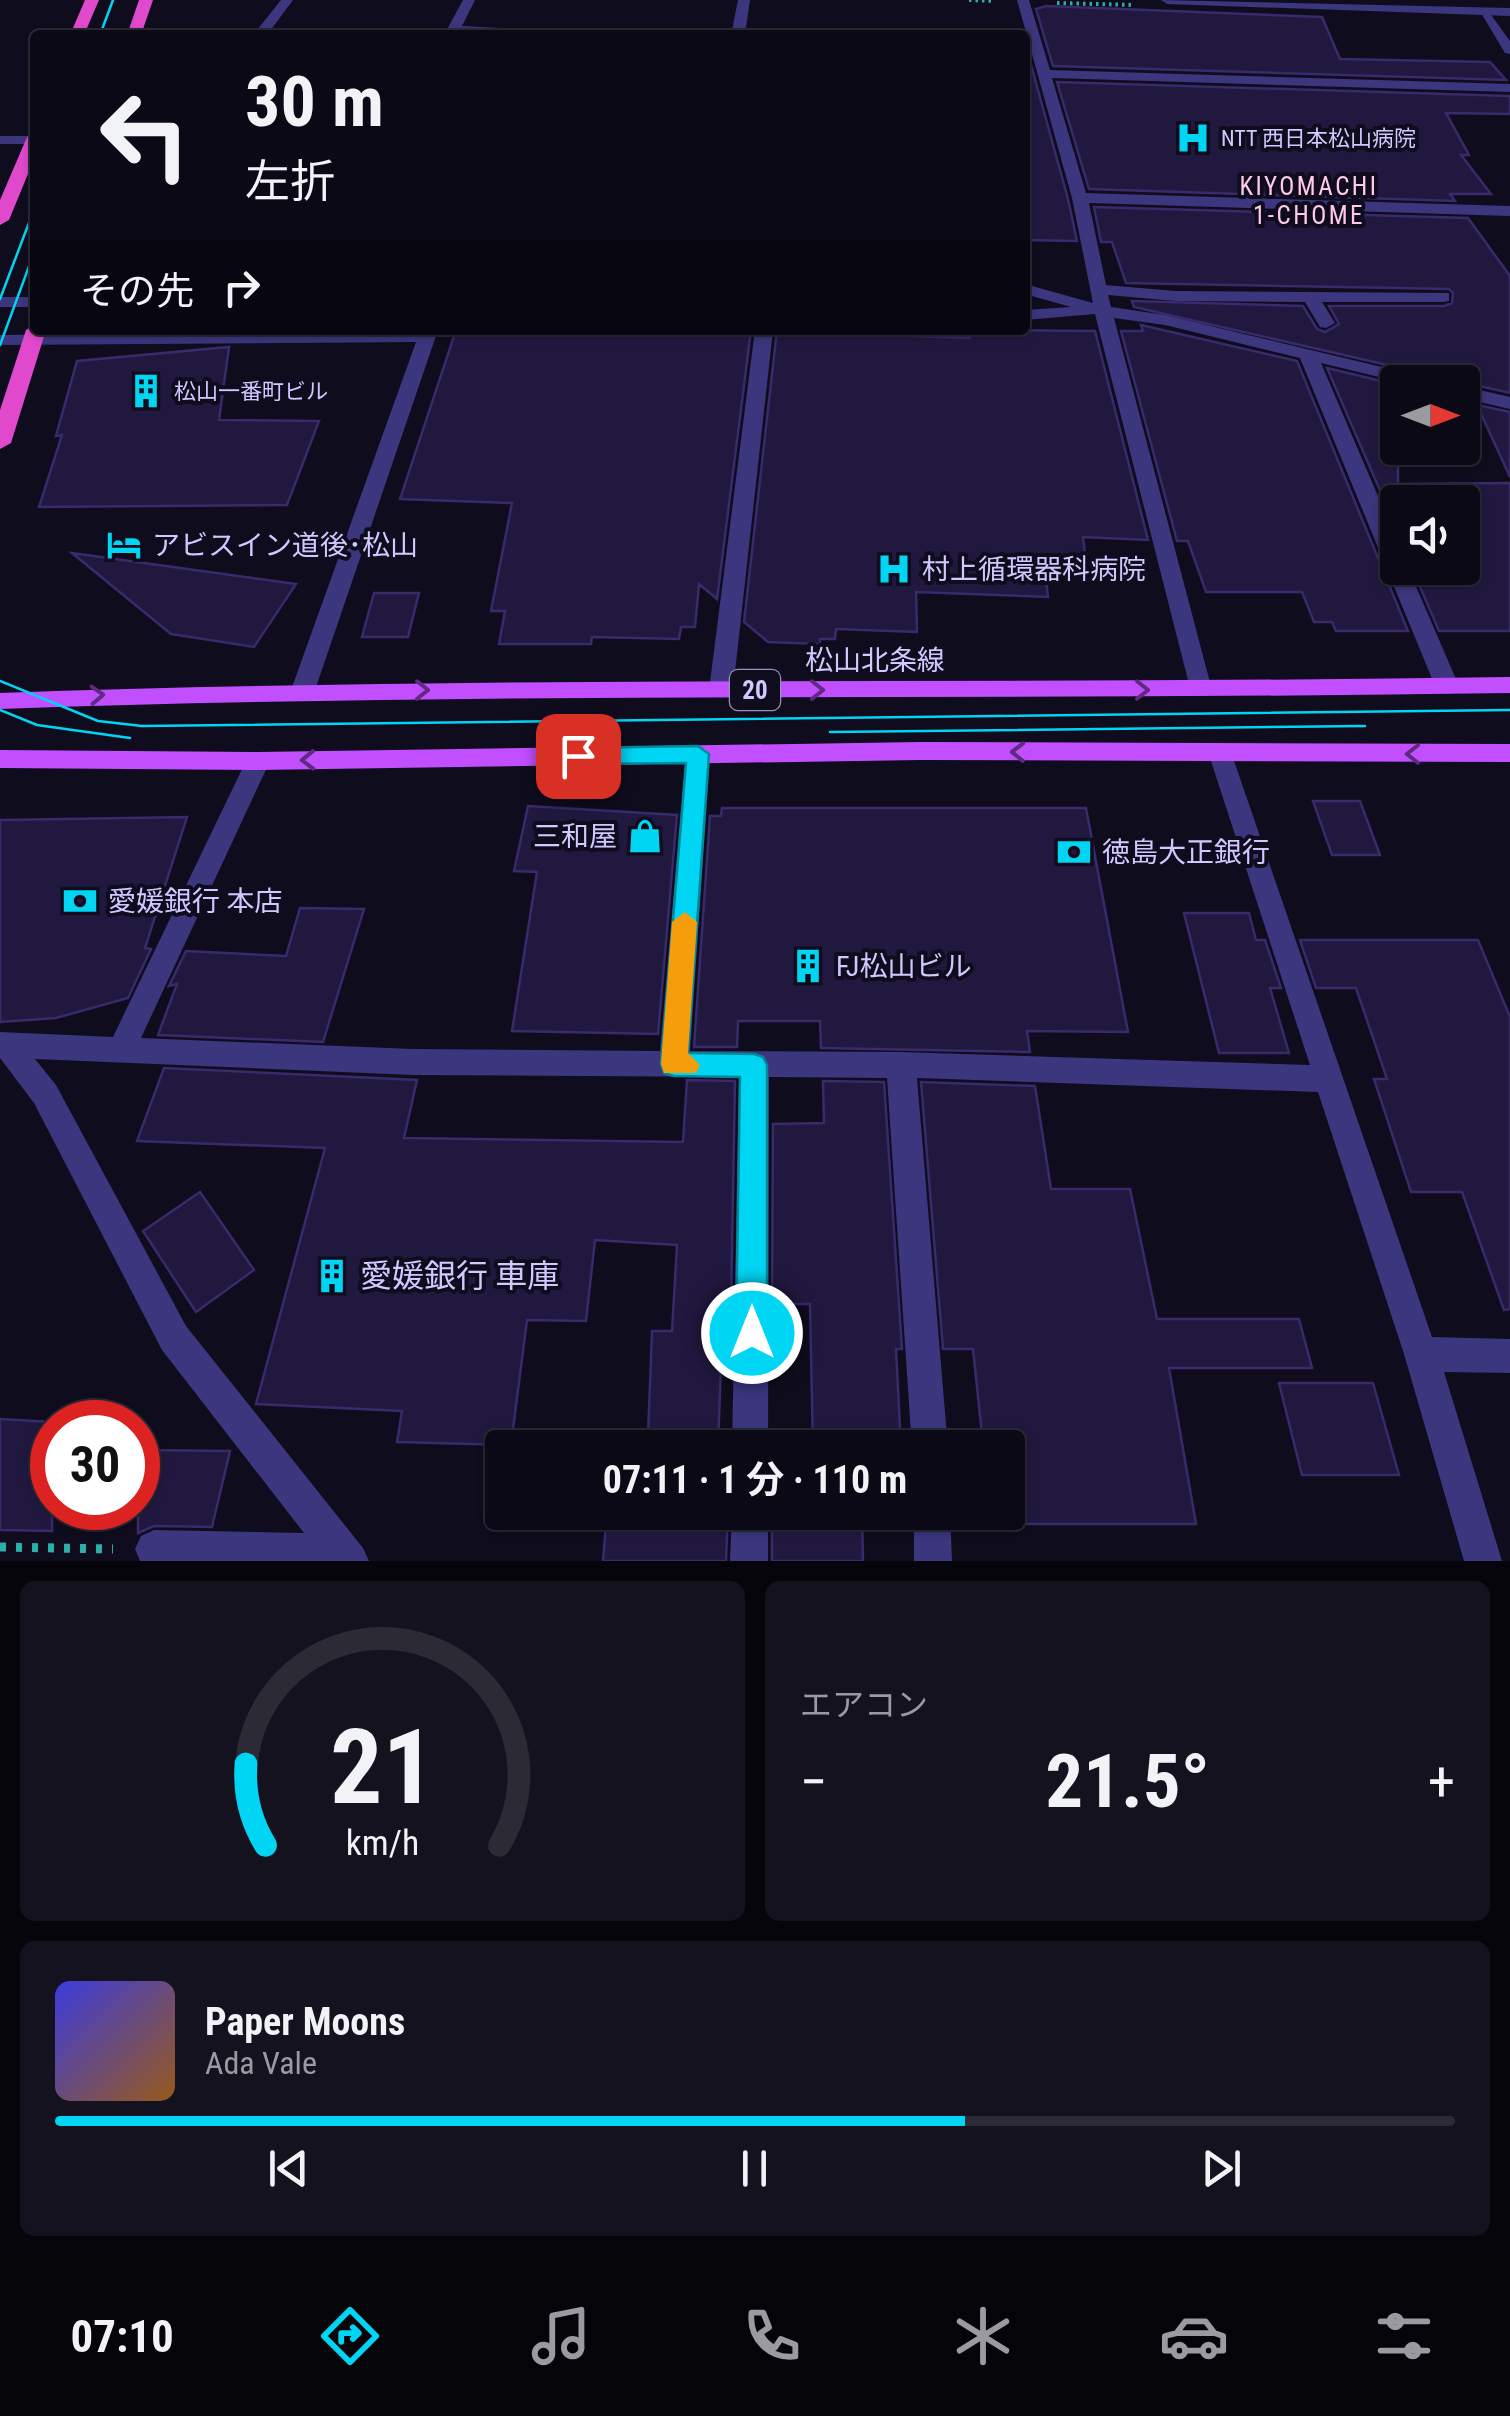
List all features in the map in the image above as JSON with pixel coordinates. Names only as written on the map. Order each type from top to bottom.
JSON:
[{"type":"highway","points":[[79,30],[92,0]]},
{"type":"highway","points":[[136,30],[146,0]]},
{"type":"highway","points":[[0,220],[30,149]]},
{"type":"highway","points":[[0,443],[34,335]]},
{"type":"main road","name":"松山北条線","points":[[0,701],[304,690],[1200,690],[1510,685]]},
{"type":"main road","points":[[0,760],[920,751],[1510,753]]},
{"type":"street","points":[[264,30],[287,0]]},
{"type":"street","points":[[454,30],[469,0]]},
{"type":"street","points":[[739,30],[744,0]]},
{"type":"street","points":[[1023,0],[1030,30]]},
{"type":"street","points":[[1167,0],[1510,12]]},
{"type":"street","points":[[1482,11],[1510,50]]},
{"type":"street","points":[[1030,31],[1080,198],[1103,311],[1200,690]]},
{"type":"street","points":[[1037,62],[1510,88]]},
{"type":"street","points":[[0,140],[30,139]]},
{"type":"street","points":[[1080,198],[1510,210]]},
{"type":"street","points":[[1098,288],[1175,296],[1443,298]]},
{"type":"street","points":[[1030,290],[1103,311],[1165,320],[1380,373]]},
{"type":"street","points":[[1311,296],[1326,323]]},
{"type":"street","points":[[0,302],[30,302]]},
{"type":"street","points":[[1030,315],[1103,311]]},
{"type":"street","points":[[0,340],[34,335]]},
{"type":"street","points":[[304,690],[427,335]]},
{"type":"street","points":[[721,690],[763,335]]},
{"type":"street","points":[[1309,357],[1446,686]]},
{"type":"street","points":[[1480,396],[1510,403]]},
{"type":"street","points":[[674,1064],[698,754]]},
{"type":"street","points":[[1221,755],[1421,1354],[1483,1561]]},
{"type":"street","points":[[122,1048],[258,760]]},
{"type":"street","points":[[2,1048],[122,1048],[414,1062],[901,1065],[1328,1079]]},
{"type":"street","points":[[2,1048],[45,1094],[174,1338],[346,1556]]},
{"type":"street","points":[[750,1430],[754,1065]]},
{"type":"street","points":[[901,1065],[929,1430]]},
{"type":"street","points":[[1421,1354],[1510,1356]]},
{"type":"street","points":[[750,1530],[750,1561]]},
{"type":"street","points":[[932,1530],[933,1561]]},
{"type":"street","points":[[154,1549],[346,1556]]},
{"type":"path","points":[[0,1546],[154,1549]]},
{"type":"building","points":[[1046,6],[1322,17],[1340,59],[1490,62],[1506,80],[1053,66],[1036,9]]},
{"type":"building","points":[[1030,61],[1068,199],[1077,241],[1030,240]]},
{"type":"building","points":[[1057,82],[1510,96],[1510,114],[1446,113],[1469,155],[1461,155],[1491,194],[1450,194],[1455,201],[1089,189]]},
{"type":"building","points":[[1094,207],[1468,218],[1510,276],[1510,393],[1480,386],[1480,365],[1388,365],[1134,307],[1132,301],[1303,306],[1317,329],[1325,332],[1339,324],[1329,306],[1444,306],[1452,303],[1453,293],[1449,289],[1126,283],[1112,242],[1101,242]]},
{"type":"building","points":[[1141,325],[1297,361],[1380,563],[1380,585],[1389,585],[1408,631],[1336,631],[1332,622],[1314,622],[1302,592],[1206,592],[1188,541],[1177,541],[1121,331],[1143,331]]},
{"type":"building","points":[[1030,330],[1095,331],[1148,540],[1083,537],[1086,562],[1044,560],[1048,597],[916,592],[917,632],[836,629],[835,639],[820,639],[820,644],[768,642],[744,622],[776,335],[970,338],[1030,335]]},
{"type":"building","points":[[454,335],[750,335],[717,599],[699,584],[695,627],[681,627],[679,639],[592,637],[591,644],[499,644],[505,611],[491,611],[512,503],[400,499]]},
{"type":"building","points":[[229,347],[219,420],[319,421],[287,505],[39,507],[62,435],[56,436],[77,361]]},
{"type":"building","points":[[1327,368],[1380,381],[1380,465],[1398,465],[1398,484],[1510,483],[1510,631],[1439,631],[1419,585],[1480,585],[1480,485],[1380,485],[1380,490]]},
{"type":"building","points":[[1480,406],[1510,412],[1510,477],[1480,412]]},
{"type":"building","points":[[72,553],[296,584],[254,647],[171,634]]},
{"type":"building","points":[[374,593],[419,593],[408,637],[362,637]]},
{"type":"building","points":[[1313,801],[1360,801],[1380,855],[1332,855]]},
{"type":"building","points":[[528,806],[677,815],[658,1034],[512,1031],[537,872],[514,871]]},
{"type":"building","points":[[722,808],[1086,808],[1128,1032],[1027,1031],[1030,1052],[821,1048],[820,1021],[738,1021],[737,1047],[694,1047],[710,816],[721,816]]},
{"type":"building","name":"愛媛銀行 本店","points":[[187,817],[145,948],[151,949],[128,998],[56,1018],[0,1022],[0,820]]},
{"type":"building","points":[[300,908],[364,909],[323,1042],[158,1035],[177,984],[169,986],[186,951],[286,956]]},
{"type":"building","points":[[1184,913],[1249,913],[1256,940],[1265,940],[1281,988],[1270,988],[1289,1053],[1219,1053]]},
{"type":"building","points":[[1300,940],[1478,940],[1510,1017],[1510,1309],[1504,1310],[1462,1192],[1411,1192],[1374,1079],[1387,1079],[1356,988],[1316,988]]},
{"type":"building","points":[[164,1068],[417,1080],[404,1138],[683,1142],[687,1080],[735,1081],[731,1305],[723,1305],[719,1430],[648,1430],[652,1331],[672,1331],[677,1245],[595,1240],[586,1321],[527,1320],[513,1430],[485,1430],[485,1444],[397,1442],[402,1411],[256,1404],[325,1148],[137,1141]]},
{"type":"building","points":[[823,1081],[884,1082],[902,1349],[896,1349],[900,1430],[813,1430],[810,1304],[772,1304],[773,1124],[824,1123]]},
{"type":"building","points":[[921,1082],[1035,1086],[1051,1189],[1130,1189],[1157,1319],[1299,1319],[1312,1368],[1169,1368],[1196,1524],[1026,1524],[1025,1430],[981,1430],[973,1349],[943,1349]]},
{"type":"building","points":[[200,1192],[254,1270],[196,1312],[143,1231]]},
{"type":"building","points":[[1279,1383],[1373,1383],[1399,1475],[1302,1475]]},
{"type":"building","points":[[0,1419],[30,1421],[30,1530],[52,1531],[0,1530]]},
{"type":"building","points":[[160,1450],[230,1451],[212,1527],[160,1526]]},
{"type":"building","points":[[606,1530],[727,1530],[726,1561],[603,1561]]},
{"type":"building","points":[[772,1530],[862,1530],[863,1561],[772,1561]]},
{"type":"tram line","points":[[102,30],[113,0]]},
{"type":"tram line","points":[[0,299],[30,220]]},
{"type":"tram line","points":[[0,345],[30,264]]},
{"type":"tram line","points":[[0,681],[98,721],[142,726],[1510,710]]},
{"type":"tram line","points":[[0,710],[37,725],[130,738]]},
{"type":"tram line","points":[[830,732],[1365,726]]},
{"type":"slow traffic","points":[[685,922],[674,1064],[687,1065]]},
{"type":"place","name":"NTT 西日本松山病院","points":[[1193,138]]},
{"type":"place","name":"松山一番町ビル","points":[[146,391]]},
{"type":"place","name":"アビスイン道後･松山","points":[[124,545]]},
{"type":"place","name":"村上循環器科病院","points":[[894,569]]},
{"type":"place","name":"三和屋","points":[[645,836]]},
{"type":"place","name":"徳島大正銀行","points":[[1074,852]]},
{"type":"place","name":"愛媛銀行 本店","points":[[80,901]]},
{"type":"place","name":"FJ松山ビル","points":[[808,966]]},
{"type":"place","name":"愛媛銀行 車庫","points":[[332,1276]]},
{"type":"district","name":"KIYOMACHI 1-CHOME","points":[[1309,200]]},
{"type":"route","points":[[578,756],[698,754],[674,1064],[754,1065],[752,1333]]}]
